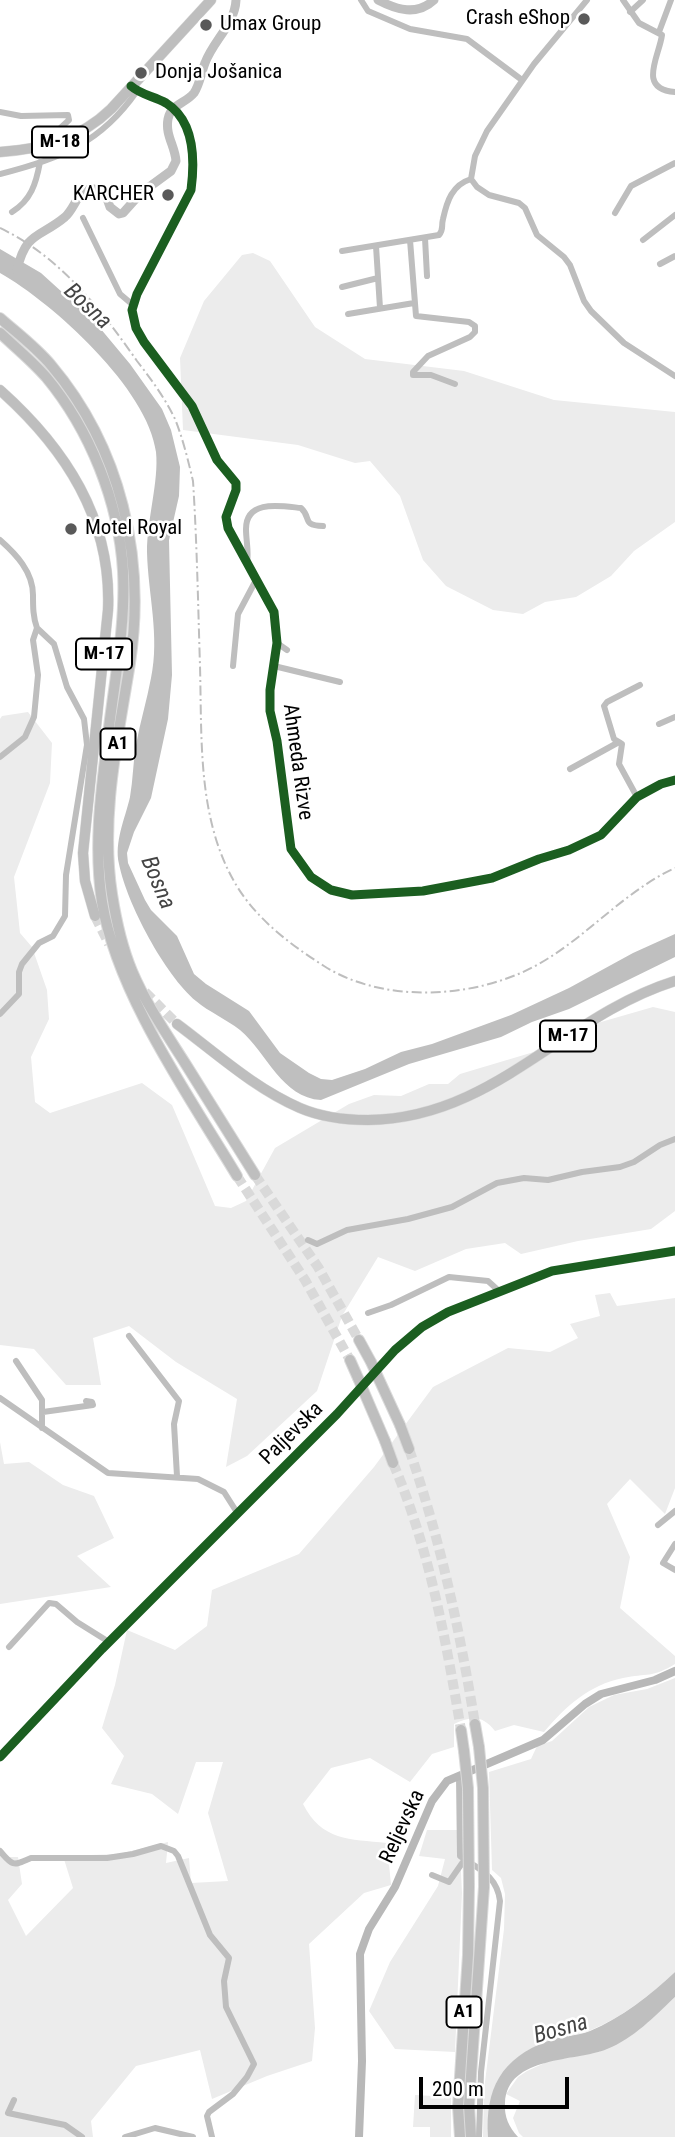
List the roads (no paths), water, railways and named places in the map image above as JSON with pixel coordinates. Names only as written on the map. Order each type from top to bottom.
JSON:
[{"type":"highway","name":"A1","points":[[0,318],[50,364],[72,393],[103,449],[118,485],[131,539],[134,618],[110,794],[107,834],[112,896],[132,971],[156,1018],[256,1175]]},
{"type":"highway","name":"A1","points":[[0,333],[46,377],[66,405],[93,454],[114,510],[119,536],[123,596],[98,811],[98,867],[107,927],[121,970],[138,1005],[237,1176]]},
{"type":"highway","points":[[359,1340],[409,1449]]},
{"type":"highway","points":[[350,1360],[393,1463]]},
{"type":"highway","name":"A1","points":[[471,2137],[469,2105],[484,1887],[484,1788],[475,1724]]},
{"type":"highway","name":"A1","points":[[460,2137],[458,2107],[468,1955],[469,1886],[468,1788],[461,1730]]},
{"type":"main road","points":[[134,88],[153,63],[211,0]]},
{"type":"main road","name":"M-18","points":[[0,152],[52,145],[76,135],[93,124],[134,88]]},
{"type":"main road","name":"M-17","points":[[0,390],[41,429],[65,460],[91,511],[108,573],[108,610],[86,773],[85,881],[95,916]]},
{"type":"main road","name":"M-17","points":[[177,1024],[257,1084],[302,1109],[354,1120],[392,1120],[428,1113],[465,1099],[618,1005],[675,981]]},
{"type":"main road","name":"Reljevska","points":[[359,2137],[362,2061],[360,1954],[363,1941],[395,1887],[432,1801],[442,1786],[458,1776],[543,1740],[585,1704],[601,1694],[655,1680],[675,1671]]},
{"type":"street","points":[[361,0],[368,11],[410,29],[467,39],[522,80]]},
{"type":"street","points":[[587,0],[522,80],[478,147],[471,179],[489,195],[520,203],[537,235],[570,265],[584,301],[591,311],[624,343],[675,376]]},
{"type":"street","points":[[623,0],[639,23],[662,36],[653,63],[653,75],[663,90],[675,92]]},
{"type":"street","points":[[630,12],[643,0]]},
{"type":"street","points":[[659,32],[671,0]]},
{"type":"street","points":[[0,173],[40,162],[95,137],[116,118],[134,88],[169,105],[187,126],[191,140],[194,173],[191,190],[133,305],[120,294],[83,218]]},
{"type":"street","points":[[0,112],[21,116],[68,115],[69,120],[55,133],[52,145]]},
{"type":"street","points":[[12,212],[23,205],[32,194],[40,162]]},
{"type":"street","points":[[615,214],[631,186],[675,163]]},
{"type":"street","points":[[342,251],[441,234],[450,195],[456,186],[471,179]]},
{"type":"street","points":[[643,240],[675,215]]},
{"type":"street","points":[[425,237],[427,276]]},
{"type":"street","points":[[410,240],[416,316],[469,322],[475,326],[475,332],[470,337],[428,356],[413,375],[431,375],[455,384]]},
{"type":"street","points":[[376,246],[380,308]]},
{"type":"street","points":[[660,264],[675,256]]},
{"type":"street","points":[[342,287],[378,278]]},
{"type":"street","points":[[348,313],[414,303]]},
{"type":"street","name":"Ahmeda Rizve","points":[[133,305],[133,320],[144,342],[192,406],[217,460],[236,483],[226,517],[233,540],[274,612],[277,643],[270,711],[277,740],[291,849],[311,877],[331,891],[352,895],[423,891],[492,878],[538,859],[569,850],[601,835],[637,797],[675,780]]},
{"type":"street","points":[[247,563],[246,524],[250,513],[257,507],[301,508],[308,523],[323,526]]},
{"type":"street","points":[[0,540],[17,556],[28,573],[37,628],[54,643],[67,687],[84,719],[88,745],[86,773],[66,876],[65,916],[53,936],[39,943],[22,964],[19,972],[19,994],[0,1014]]},
{"type":"street","points":[[233,666],[238,614],[256,580]]},
{"type":"street","points":[[0,757],[26,737],[34,717],[38,675],[33,640],[37,628]]},
{"type":"street","points":[[277,643],[287,650]]},
{"type":"street","points":[[274,666],[340,682]]},
{"type":"street","points":[[637,797],[619,764],[622,744],[614,738],[604,706],[640,685]]},
{"type":"street","points":[[659,724],[675,717]]},
{"type":"street","points":[[570,769],[619,742]]},
{"type":"street","points":[[308,1240],[317,1244],[346,1230],[408,1219],[452,1207],[497,1183],[524,1178],[548,1180],[620,1167],[675,1139]]},
{"type":"street","name":"Paljevska","points":[[0,1757],[109,1642],[337,1414],[394,1350],[422,1327],[448,1312],[564,1268],[675,1251]]},
{"type":"street","points":[[368,1313],[449,1277],[488,1281],[499,1291]]},
{"type":"street","points":[[129,1336],[179,1401],[174,1424],[177,1476]]},
{"type":"street","points":[[16,1361],[42,1400],[42,1428]]},
{"type":"street","points":[[0,1398],[108,1473],[198,1479],[219,1488],[238,1514]]},
{"type":"street","points":[[43,1412],[93,1405],[92,1402],[86,1401]]},
{"type":"street","points":[[658,1525],[675,1511]]},
{"type":"street","points":[[675,1544],[663,1563],[675,1570]]},
{"type":"street","points":[[9,1647],[49,1603],[56,1604],[77,1622],[109,1642]]},
{"type":"street","points":[[458,1776],[459,1852],[492,1878],[498,1887],[500,1901],[481,2072],[478,2137]]},
{"type":"street","points":[[0,1851],[8,1861],[15,1864],[31,1857],[107,1858],[161,1846],[178,1856],[211,1934],[229,1958],[224,1981],[226,2007],[254,2064],[233,2094],[209,2112],[207,2116],[212,2137]]},
{"type":"street","points":[[432,1875],[449,1882],[465,1859]]},
{"type":"street","points":[[14,2099],[8,2113],[65,2125],[82,2137]]},
{"type":"street","points":[[125,2137],[155,2128],[193,2137]]},
{"type":"waterway","points":[[17,270],[30,242],[65,217],[86,190],[94,189],[105,193],[110,207],[119,214],[141,193],[171,171],[176,161],[168,119],[175,107],[196,90],[205,63],[232,17],[236,0]]},
{"type":"waterway","points":[[378,0],[407,10],[421,8],[434,0]]},
{"type":"tunnel","points":[[95,916],[109,944]]},
{"type":"tunnel","points":[[145,992],[177,1024]]},
{"type":"tunnel","points":[[255,1175],[318,1267],[359,1340]]},
{"type":"tunnel","points":[[237,1176],[305,1280],[350,1360]]},
{"type":"tunnel","points":[[409,1449],[448,1585],[475,1724]]},
{"type":"tunnel","points":[[393,1463],[417,1527],[426,1561],[461,1730]]},
{"type":"railway","points":[[0,228],[41,253],[77,285],[123,341],[158,389],[175,419],[193,481],[202,752],[208,809],[225,863],[246,900],[266,922],[324,966],[367,985],[414,992],[463,990],[508,978],[532,968],[574,940],[632,894],[675,868]]},
{"type":"place","name":"Crash eShop","points":[[584,19]]},
{"type":"place","name":"Umax Group","points":[[206,25]]},
{"type":"place","name":"Donja Jošanica","points":[[141,73]]},
{"type":"place","name":"KARCHER","points":[[168,195]]},
{"type":"place","name":"Motel Royal","points":[[71,529]]},
{"type":"water label","name":"Bosna","points":[[87,307]]},
{"type":"water label","name":"Bosna","points":[[157,883]]},
{"type":"water label","name":"Bosna","points":[[561,2030]]}]
